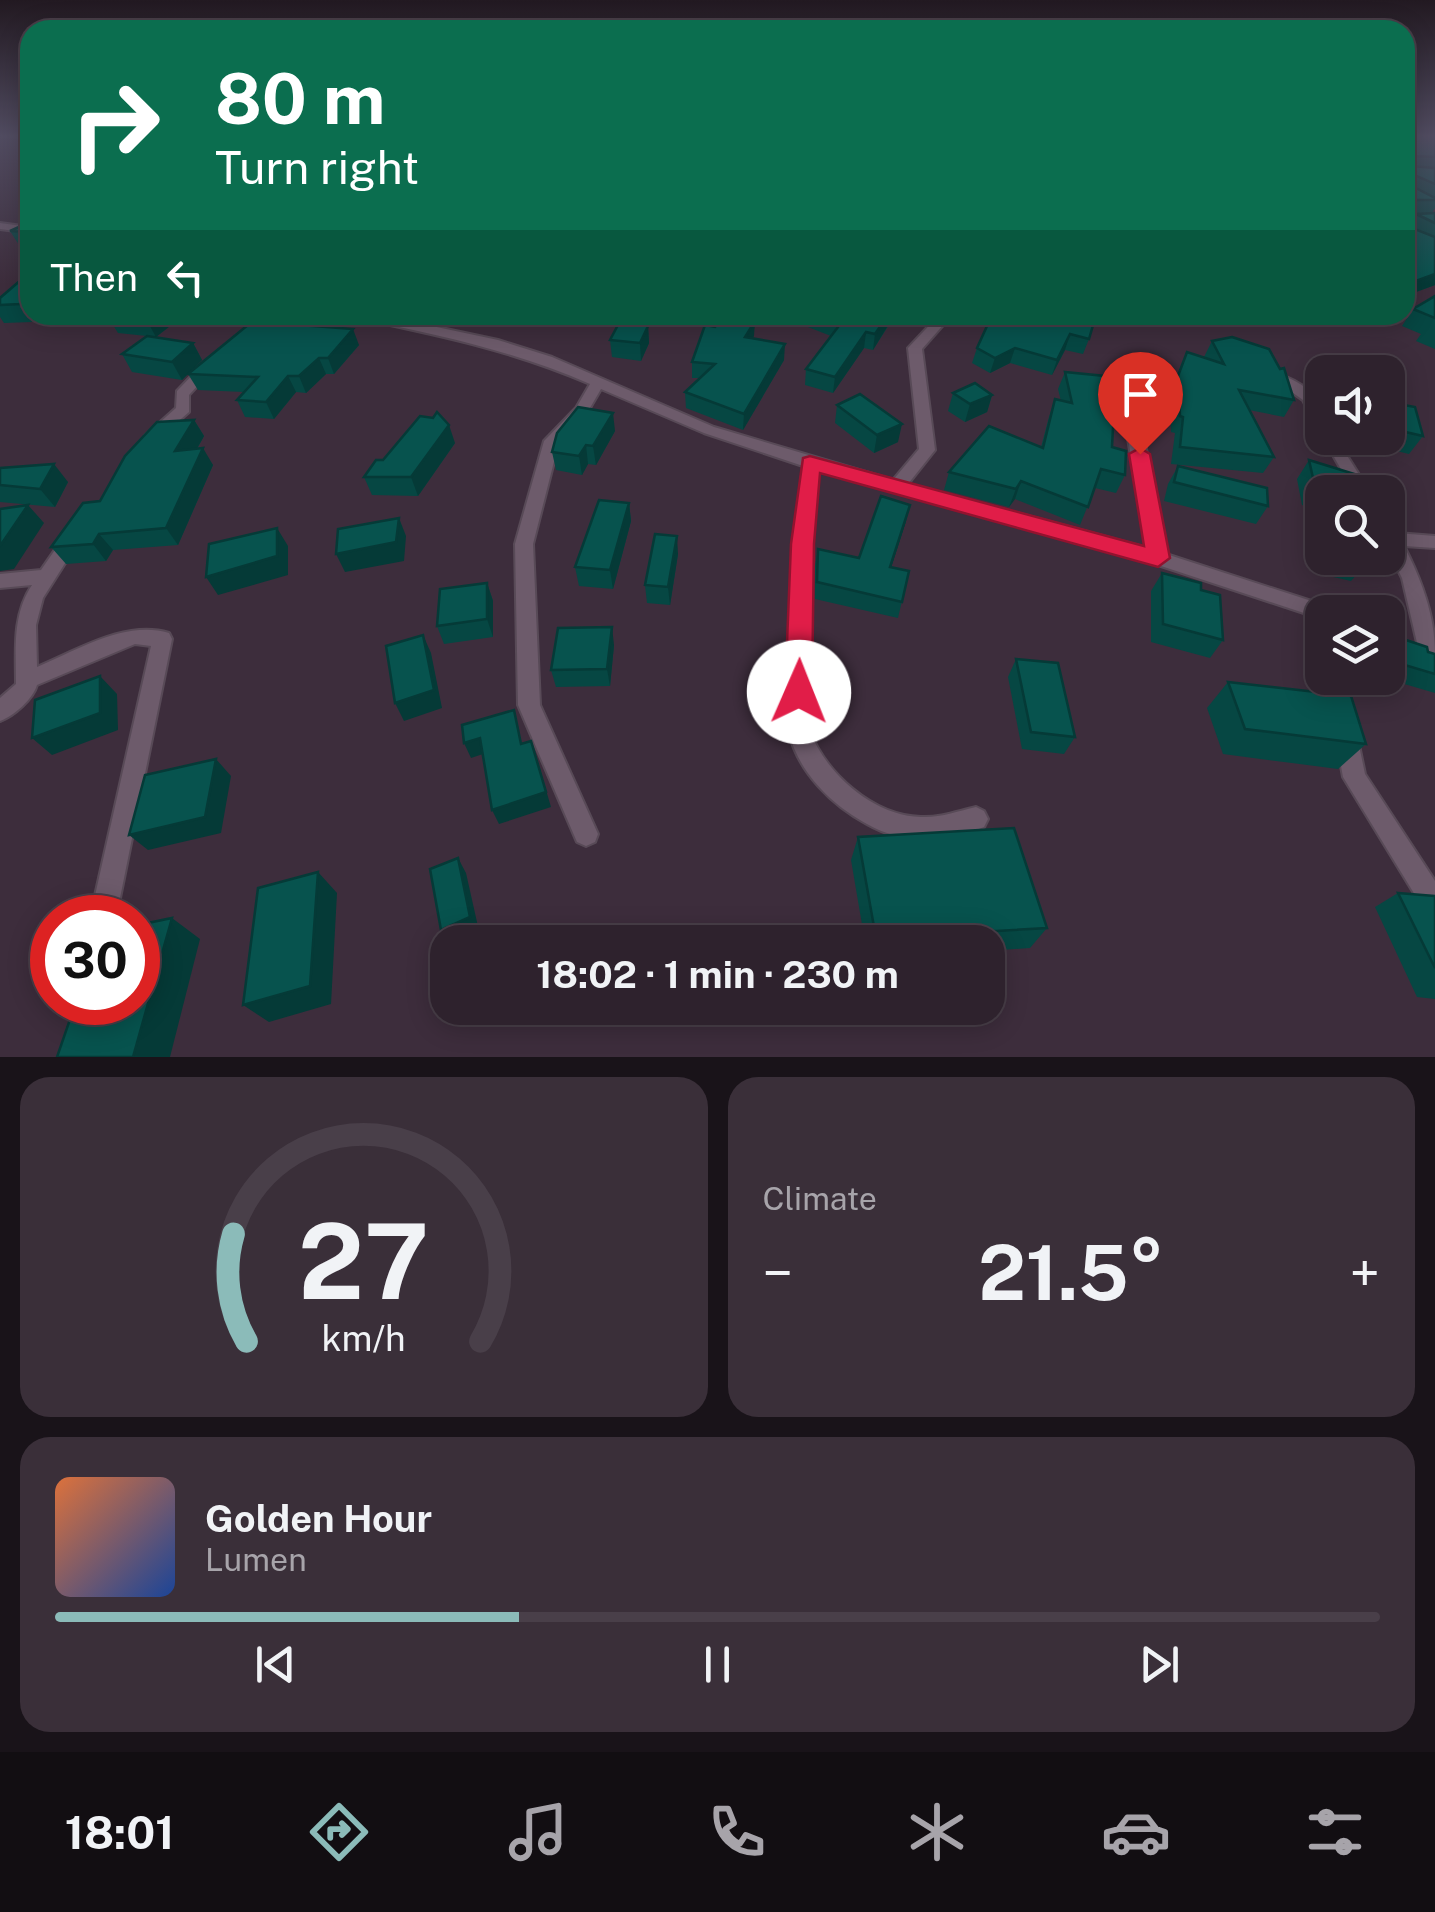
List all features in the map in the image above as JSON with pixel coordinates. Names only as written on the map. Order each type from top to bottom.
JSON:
[{"type":"street","points":[[409,325],[494,343],[547,360],[709,430],[810,463],[1158,558],[1305,607]]},
{"type":"street","points":[[896,487],[927,450],[915,348],[937,325]]},
{"type":"street","points":[[135,457],[184,409],[182,394],[222,356]]},
{"type":"street","points":[[1284,380],[1305,395]]},
{"type":"street","points":[[586,834],[528,705],[524,544],[552,441],[582,410],[597,384]]},
{"type":"street","points":[[1112,390],[1136,432],[1158,558]]},
{"type":"street","points":[[810,463],[802,544],[798,729],[801,745],[844,794],[882,818],[919,830],[976,818]]},
{"type":"street","points":[[0,712],[22,695],[29,680],[26,625],[46,577],[88,517]]},
{"type":"street","points":[[1405,538],[1435,542]]},
{"type":"street","points":[[1405,567],[1432,649]]},
{"type":"street","points":[[0,582],[46,577]]},
{"type":"street","points":[[29,680],[134,636],[162,639],[109,895]]},
{"type":"street","points":[[1405,639],[1432,649]]},
{"type":"street","points":[[1338,695],[1354,777],[1435,904]]},
{"type":"building","points":[[1415,188],[1435,198],[1415,200]]},
{"type":"building","points":[[1435,213],[1435,223],[1416,214]]},
{"type":"building","points":[[1415,229],[1435,237],[1435,274],[1415,281]]},
{"type":"building","points":[[20,281],[20,304],[0,305],[0,298]]},
{"type":"building","points":[[1435,296],[1435,318],[1415,308]]},
{"type":"building","points":[[248,325],[353,329],[328,358],[319,358],[299,376],[288,376],[266,402],[237,400],[258,377],[188,374]]},
{"type":"building","points":[[618,325],[648,326],[640,343],[610,340]]},
{"type":"building","points":[[705,325],[752,325],[745,337],[785,344],[744,414],[685,392],[715,364],[692,362]]},
{"type":"building","points":[[839,325],[881,325],[875,334],[866,332],[835,377],[806,369]]},
{"type":"building","points":[[987,325],[1093,325],[1089,339],[1070,334],[1057,360],[1015,348],[995,358],[977,348]]},
{"type":"building","points":[[147,336],[193,343],[172,362],[122,354]]},
{"type":"building","points":[[1232,337],[1269,349],[1280,369],[1284,368],[1294,400],[1239,390],[1274,457],[1180,447],[1183,417],[1178,376],[1187,352],[1224,364],[1212,341]]},
{"type":"building","points":[[1065,372],[1105,376],[1114,408],[1112,447],[1126,451],[1125,475],[1101,469],[1088,507],[1021,481],[1016,489],[949,472],[989,426],[1043,448],[1055,399],[1072,403]]},
{"type":"building","points":[[975,383],[992,395],[970,404],[953,393]]},
{"type":"building","points":[[860,394],[902,424],[877,435],[837,405]]},
{"type":"building","points":[[1405,405],[1415,407],[1423,436],[1405,432]]},
{"type":"building","points":[[578,407],[613,413],[593,446],[586,445],[579,456],[552,452],[557,433]]},
{"type":"building","points":[[437,412],[449,425],[411,477],[364,477],[420,416],[433,418]]},
{"type":"building","points":[[194,420],[175,451],[203,448],[166,528],[99,534],[93,544],[51,547],[83,503],[100,501],[125,456],[157,422]]},
{"type":"building","points":[[1309,460],[1358,475],[1312,475]]},
{"type":"building","points":[[54,464],[40,489],[0,485],[0,468]]},
{"type":"building","points":[[1178,466],[1267,488],[1268,506],[1174,482]]},
{"type":"building","points":[[881,496],[910,505],[890,567],[909,571],[902,602],[817,582],[818,549],[859,558]]},
{"type":"building","points":[[599,500],[629,503],[610,570],[575,567]]},
{"type":"building","points":[[28,505],[0,546],[0,509]]},
{"type":"building","points":[[399,518],[396,542],[336,554],[338,529]]},
{"type":"building","points":[[277,528],[277,556],[206,577],[209,544]]},
{"type":"building","points":[[655,534],[677,536],[668,587],[645,585]]},
{"type":"building","points":[[1162,573],[1201,583],[1201,590],[1220,595],[1223,640],[1163,624]]},
{"type":"building","points":[[487,583],[487,619],[437,626],[440,589]]},
{"type":"building","points":[[612,627],[607,669],[551,670],[558,628]]},
{"type":"building","points":[[423,635],[434,690],[395,703],[386,646]]},
{"type":"building","points":[[1405,640],[1435,654],[1435,674],[1405,665]]},
{"type":"building","points":[[1016,659],[1058,663],[1075,737],[1031,732]]},
{"type":"building","points":[[100,676],[100,713],[32,738],[35,700]]},
{"type":"building","points":[[1228,682],[1305,691],[1305,695],[1351,696],[1366,744],[1245,729]]},
{"type":"building","points":[[514,710],[521,744],[531,741],[546,792],[492,810],[480,738],[464,743],[462,725]]},
{"type":"building","points":[[216,759],[205,817],[129,835],[145,775]]},
{"type":"building","points":[[1014,828],[1047,928],[1005,930],[1005,925],[874,925],[858,837]]},
{"type":"building","points":[[458,858],[470,917],[452,925],[440,925],[430,869]]},
{"type":"building","points":[[318,872],[310,986],[243,1005],[258,888]]},
{"type":"building","points":[[1398,893],[1435,896],[1435,968]]},
{"type":"building","points":[[172,918],[160,961],[160,920]]},
{"type":"building","points":[[68,1025],[142,1025],[133,1057],[57,1057]]},
{"type":"route","points":[[799,692],[802,544],[810,463],[1158,558],[1140,454]]}]
